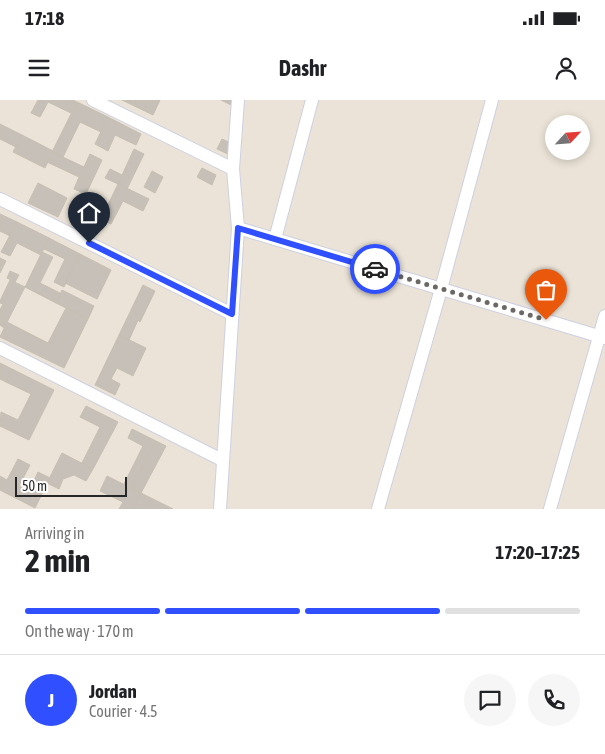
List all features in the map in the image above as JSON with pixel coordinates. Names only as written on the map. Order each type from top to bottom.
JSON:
[{"type":"street","points":[[93,100],[233,169]]},
{"type":"street","points":[[220,509],[238,228],[233,169],[238,100]]},
{"type":"street","points":[[275,239],[312,100]]},
{"type":"street","points":[[378,509],[441,289],[492,100]]},
{"type":"street","points":[[0,199],[232,314]]},
{"type":"street","points":[[238,228],[602,337]]},
{"type":"street","points":[[550,509],[602,337],[605,316]]},
{"type":"street","points":[[0,348],[222,460]]},
{"type":"building","points":[[38,100],[73,100],[77,102],[71,113],[48,102],[40,117],[31,113]]},
{"type":"building","points":[[122,100],[160,100],[153,115]]},
{"type":"building","points":[[221,100],[234,100],[233,106]]},
{"type":"building","points":[[77,102],[108,117],[101,132],[80,122],[63,157],[52,152]]},
{"type":"building","points":[[108,117],[141,134],[136,145],[115,135],[108,151],[95,144]]},
{"type":"building","points":[[0,124],[22,135],[16,147],[0,139]]},
{"type":"building","points":[[22,135],[53,151],[45,168],[13,152]]},
{"type":"building","points":[[222,139],[233,144],[232,156],[217,149]]},
{"type":"building","points":[[134,149],[144,154],[127,189],[118,184]]},
{"type":"building","points":[[52,152],[84,167],[90,154],[102,160],[86,194],[74,189],[79,177],[47,162]]},
{"type":"building","points":[[202,168],[216,175],[212,185],[197,177]]},
{"type":"building","points":[[110,169],[122,175],[118,184],[105,178]]},
{"type":"building","points":[[152,171],[163,177],[155,193],[144,187]]},
{"type":"building","points":[[38,183],[67,198],[58,217],[28,203]]},
{"type":"building","points":[[118,184],[149,199],[143,211],[123,201],[111,224],[101,219]]},
{"type":"building","points":[[0,214],[17,222],[10,236],[0,231]]},
{"type":"building","points":[[17,222],[49,238],[41,255],[17,243],[10,256],[1,252]]},
{"type":"building","points":[[49,238],[80,254],[64,287],[54,282],[65,259],[44,249]]},
{"type":"building","points":[[42,252],[53,257],[40,283],[60,293],[56,303],[25,287]]},
{"type":"building","points":[[80,254],[111,270],[97,299],[65,283]]},
{"type":"building","points":[[0,258],[6,261],[0,273]]},
{"type":"building","points":[[10,271],[19,275],[15,282],[7,278]]},
{"type":"building","points":[[10,280],[25,287],[4,328],[0,325],[0,310],[3,304],[0,301]]},
{"type":"building","points":[[143,285],[155,291],[129,340],[119,335]]},
{"type":"building","points":[[62,290],[94,306],[88,319],[56,303]]},
{"type":"building","points":[[66,308],[88,319],[64,368],[0,337],[7,322],[48,343]]},
{"type":"building","points":[[119,335],[146,348],[133,376],[117,368],[111,379],[120,384],[115,395],[95,385]]},
{"type":"building","points":[[0,363],[12,369],[6,382],[0,379]]},
{"type":"building","points":[[12,369],[54,390],[29,440],[0,426],[1,412],[18,420],[31,394],[6,382]]},
{"type":"building","points":[[86,406],[118,422],[93,469],[82,463],[100,427],[80,417]]},
{"type":"building","points":[[132,429],[156,441],[132,488],[124,484],[143,446],[128,438]]},
{"type":"building","points":[[156,441],[166,446],[141,493],[132,488]]},
{"type":"building","points":[[62,453],[93,469],[86,481],[74,475],[63,479],[59,489],[47,483]]},
{"type":"building","points":[[18,459],[30,465],[19,486],[29,491],[38,472],[50,478],[35,508],[0,490],[0,476],[7,480]]},
{"type":"building","points":[[107,476],[141,493],[133,509],[119,509],[123,502],[100,491]]},
{"type":"building","points":[[141,493],[173,509],[133,509]]},
{"type":"way so far","points":[[375,269],[546,320]]},
{"type":"route","points":[[89,243],[232,314],[238,228],[375,269]]}]
